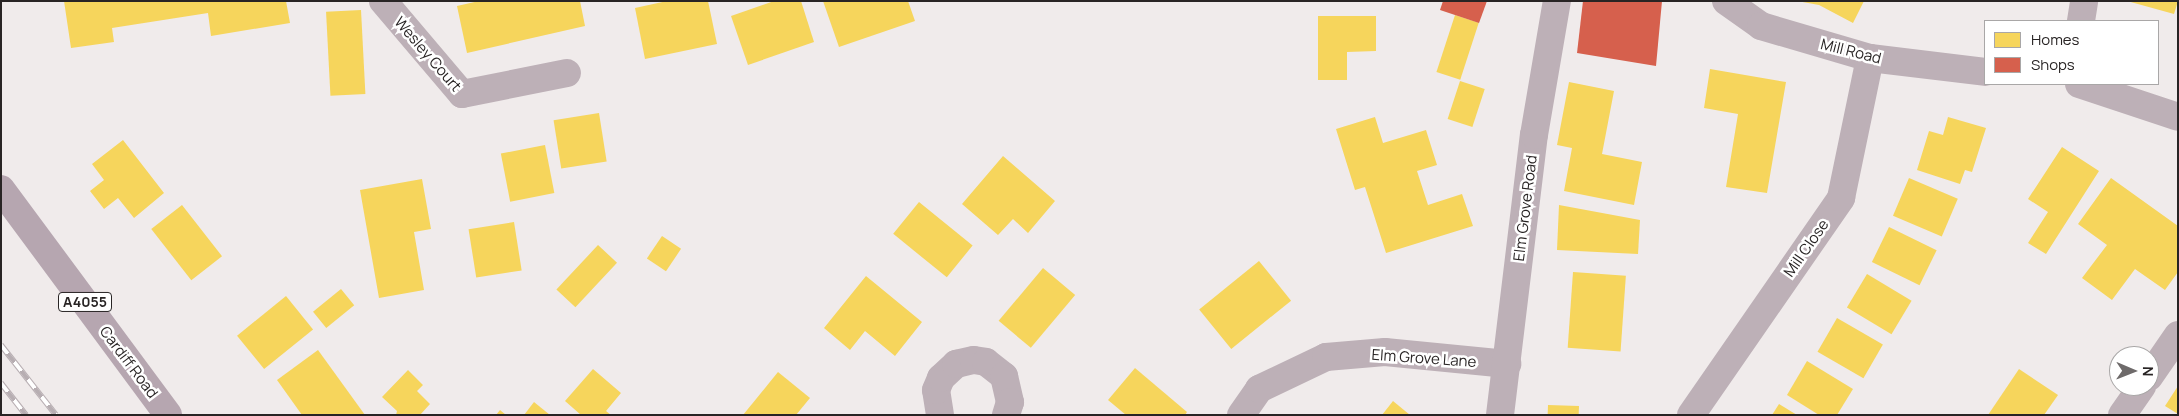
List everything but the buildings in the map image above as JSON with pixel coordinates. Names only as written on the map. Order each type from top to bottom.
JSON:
[{"type":"main road","name":"Cardiff Road","points":[[1,189],[168,415]]},
{"type":"street","name":"Wesley Court","points":[[383,1],[462,94],[567,73]]},
{"type":"street","name":"Elm Grove Road","points":[[1500,415],[1534,135],[1557,1]]},
{"type":"street","name":"Mill Road","points":[[1726,1],[1761,26],[1870,58],[1984,72]]},
{"type":"street","points":[[2081,20],[2084,1]]},
{"type":"street","name":"Mill Close","points":[[1691,415],[1841,198],[1870,58]]},
{"type":"street","points":[[2082,85],[2178,117]]},
{"type":"street","points":[[2159,362],[2178,335]]},
{"type":"street","name":"Elm Grove Lane","points":[[1242,415],[1260,389],[1326,357],[1385,352],[1507,364]]},
{"type":"street","points":[[940,415],[936,390],[941,378],[956,364],[974,360],[986,362],[1004,376],[1010,402],[1006,415]]},
{"type":"street","points":[[2122,415],[2135,396]]},
{"type":"railway","points":[[1,345],[56,415]]},
{"type":"railway","points":[[1,383],[26,415]]}]
